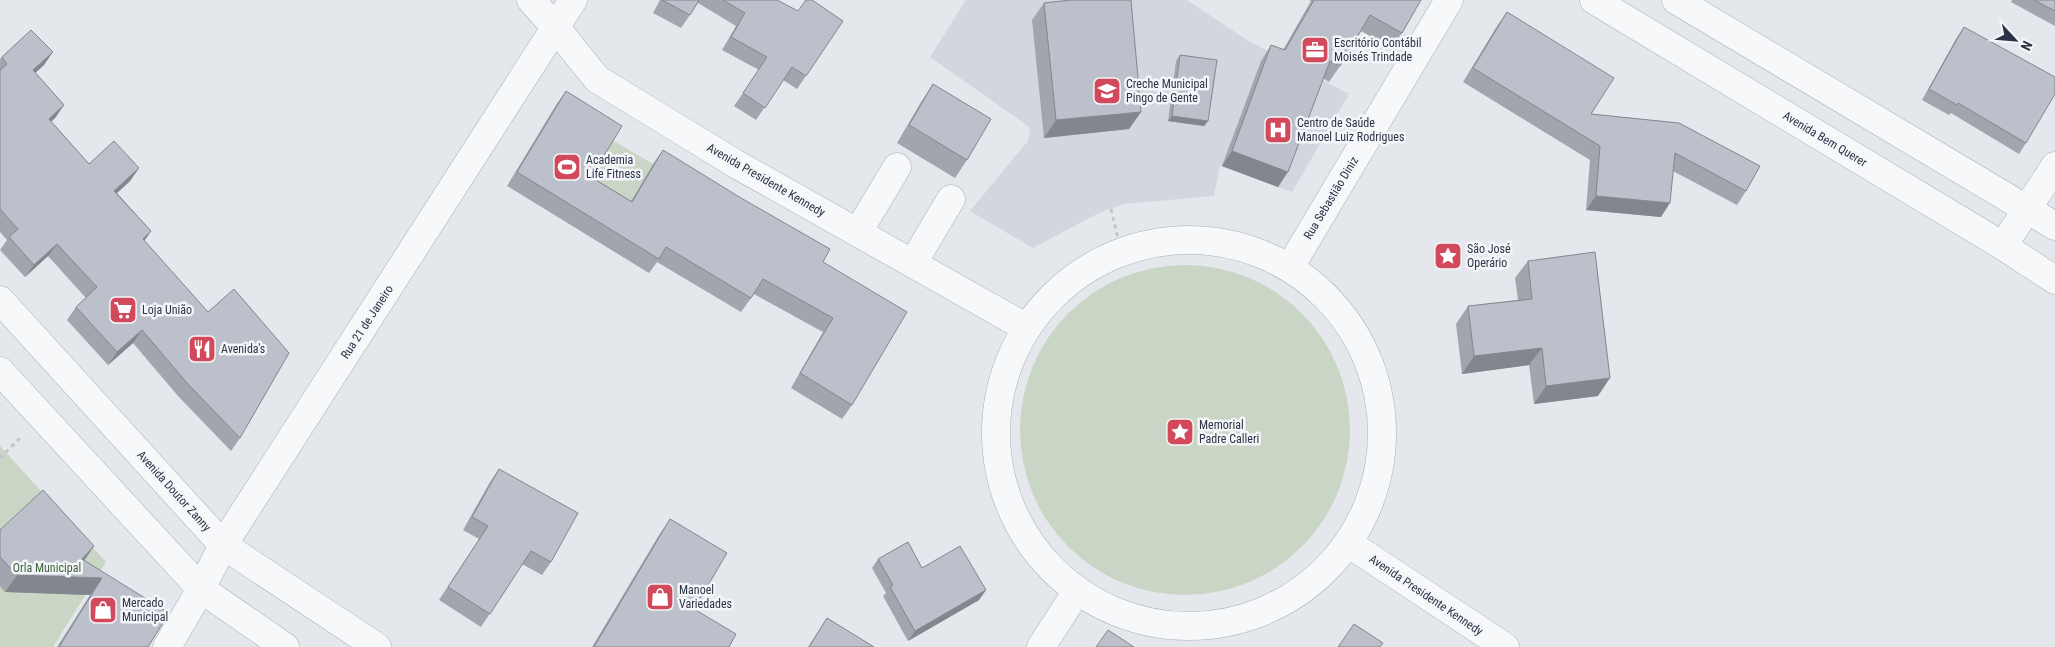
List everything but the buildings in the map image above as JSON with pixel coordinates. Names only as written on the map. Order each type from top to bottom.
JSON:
[{"type":"street","name":"Avenida Presidente Kennedy","points":[[531,0],[556,28],[596,79],[736,164],[1027,328]]},
{"type":"street","name":"Rua 21 de Janeiro","points":[[167,647],[201,589],[223,545],[573,0]]},
{"type":"street","name":"Rua Sebastião Diniz","points":[[1290,267],[1449,0]]},
{"type":"street","name":"Avenida Bem Querer","points":[[1594,0],[2003,246],[2055,280]]},
{"type":"street","points":[[1676,0],[2028,208],[2055,226]]},
{"type":"street","points":[[2003,246],[2055,166]]},
{"type":"street","points":[[858,232],[897,167]]},
{"type":"street","points":[[913,263],[951,199]]},
{"type":"street","points":[[1189,239],[1242,246],[1266,254],[1290,267],[1320,289],[1345,317],[1364,349],[1376,384],[1381,411],[1382,439],[1379,466],[1373,493],[1362,519],[1348,542],[1322,572],[1298,593],[1256,614],[1218,624],[1175,626],[1140,620],[1107,608],[1077,591],[1050,568],[1028,540],[1012,509],[1001,476],[996,437],[1000,399],[1010,362],[1027,328],[1057,292],[1095,264],[1121,252],[1163,241],[1189,239]]},
{"type":"street","name":"Avenida Doutor Zanny","points":[[0,300],[223,545],[377,647]]},
{"type":"street","points":[[0,371],[201,589],[285,647]]},
{"type":"street","name":"Avenida Presidente Kennedy","points":[[1348,542],[1504,647]]},
{"type":"street","points":[[1041,647],[1077,591]]},
{"type":"path","points":[[1111,209],[1121,252]]},
{"type":"shaded area","name":"Creche Municipal Pingo de Gente","points":[[966,0],[1187,0],[1247,40],[1349,94],[1292,192],[1220,166],[1214,196],[1123,204],[1099,213],[1033,248],[970,211],[1028,141],[1030,131],[1028,126],[930,57]]},
{"type":"green space","points":[[612,140],[653,164],[622,216],[581,191]]},
{"type":"green space","points":[[1185,265],[1217,268],[1248,277],[1277,293],[1302,313],[1322,338],[1338,367],[1347,398],[1350,430],[1347,462],[1338,493],[1322,522],[1302,547],[1277,567],[1248,583],[1217,592],[1185,595],[1153,592],[1122,583],[1093,567],[1068,547],[1048,522],[1032,493],[1023,462],[1020,430],[1023,398],[1032,367],[1048,338],[1068,313],[1093,293],[1122,277],[1153,268]]},
{"type":"green space","name":"Orla Municipal","points":[[0,446],[106,562],[53,647],[0,647]]},
{"type":"place","name":"Escritório Contábil Moisés Trindade","points":[[1315,50]]},
{"type":"place","name":"Creche Municipal Pingo de Gente","points":[[1107,91]]},
{"type":"place","name":"Centro de Saúde Manoel Luiz Rodrigues","points":[[1278,130]]},
{"type":"place","name":"Academia Life Fitness","points":[[567,167]]},
{"type":"place","name":"São José Operário","points":[[1448,256]]},
{"type":"place","name":"Loja União","points":[[123,310]]},
{"type":"place","name":"Avenida's","points":[[202,349]]},
{"type":"place","name":"Memorial Padre Calleri","points":[[1180,432]]},
{"type":"place","name":"Manoel Variedades","points":[[660,597]]},
{"type":"place","name":"Mercado Municipal","points":[[103,610]]}]
